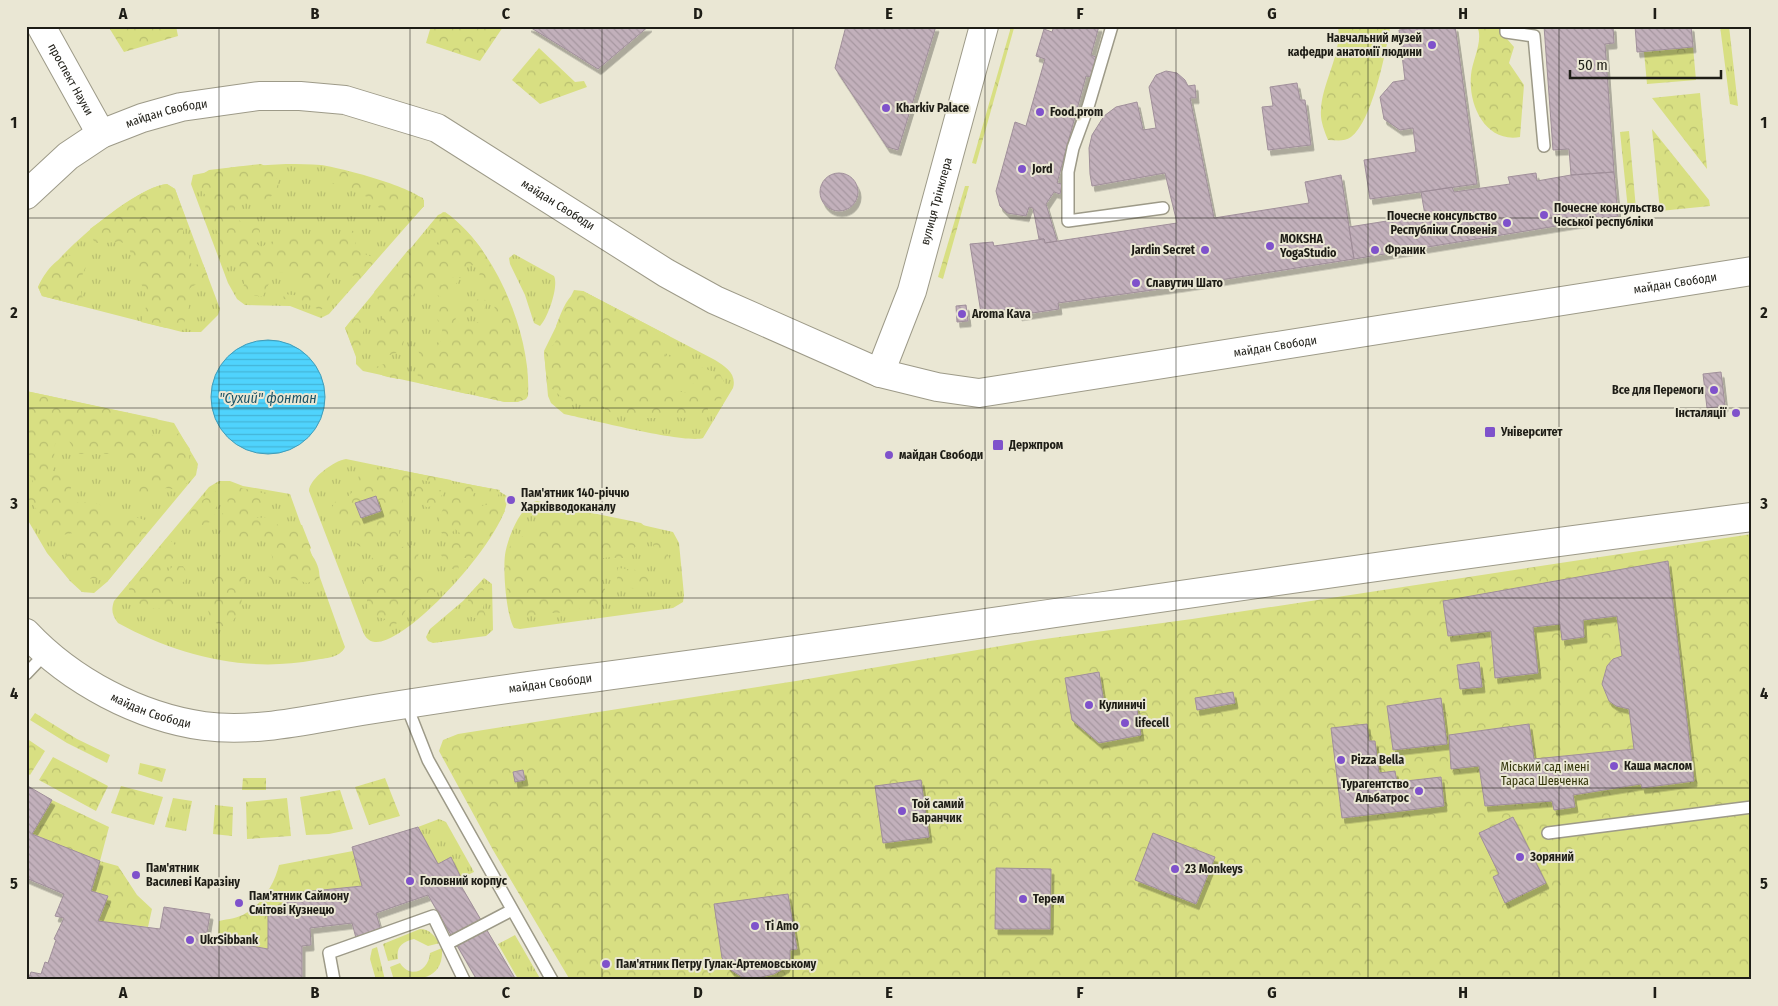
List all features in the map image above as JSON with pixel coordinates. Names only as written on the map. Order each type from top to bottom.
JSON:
[{"type":"main road","name":"проспект Науки","points":[[40,26],[101,134]]},
{"type":"main road","name":"вулиця Трінклера","points":[[880,373],[912,291],[984,26]]},
{"type":"main road","name":"майдан Свободи","points":[[26,195],[68,156],[101,134],[142,118],[180,108],[259,96],[300,96],[345,100],[391,112],[437,128],[666,273],[715,300],[880,373],[979,393],[1752,271]]},
{"type":"main road","name":"майдан Свободи","points":[[26,633],[46,653],[96,687],[131,704],[169,719],[208,727],[265,726],[406,704],[1752,517]]},
{"type":"lane","points":[[1112,26],[1088,107],[1073,148],[1068,172],[1068,221],[1163,208]]},
{"type":"lane","points":[[1506,26],[1506,32],[1534,36],[1544,146]]},
{"type":"lane","points":[[26,674],[46,653]]},
{"type":"lane","points":[[406,704],[428,760],[552,980]]},
{"type":"lane","points":[[1548,833],[1752,807]]},
{"type":"lane","points":[[447,944],[512,910]]},
{"type":"lane","points":[[334,980],[329,953],[433,916],[464,980]]},
{"type":"green space","points":[[108,26],[176,26],[178,36],[124,52]]},
{"type":"green space","points":[[431,26],[503,27],[480,61],[426,43]]},
{"type":"green space","points":[[1338,26],[1394,26],[1390,28],[1381,70],[1365,117],[1351,137],[1346,140],[1328,140],[1322,121],[1321,110],[1322,100],[1335,58]]},
{"type":"green space","points":[[1477,26],[1500,26],[1501,32],[1514,47],[1509,63],[1524,85],[1520,137],[1508,137],[1498,134],[1489,128],[1476,110],[1471,87],[1471,75],[1479,38]]},
{"type":"green space","points":[[1720,26],[1729,26],[1738,106],[1730,104]]},
{"type":"green space","points":[[1011,27],[1014,28],[976,164],[972,163]]},
{"type":"green space","points":[[1693,47],[1696,80],[1647,84],[1644,52]]},
{"type":"green space","points":[[539,48],[575,82],[584,81],[587,87],[540,104],[512,80]]},
{"type":"green space","points":[[1700,93],[1707,169],[1652,98]]},
{"type":"green space","points":[[1652,129],[1709,200],[1710,206],[1660,211]]},
{"type":"green space","points":[[1629,131],[1636,209],[1628,210],[1620,132]]},
{"type":"green space","points":[[261,164],[275,171],[279,188],[267,199],[246,203],[235,208],[235,213],[239,220],[259,227],[260,232],[256,238],[257,244],[261,247],[275,240],[283,241],[283,236],[289,233],[339,236],[349,229],[357,233],[359,238],[355,242],[355,248],[377,259],[360,279],[337,268],[331,271],[329,276],[330,305],[320,310],[300,301],[283,299],[284,294],[302,296],[299,281],[291,273],[274,273],[263,296],[248,296],[243,290],[246,272],[230,259],[224,258],[219,247],[221,236],[206,218],[204,213],[207,197],[197,185],[198,177],[209,170]]},
{"type":"green space","points":[[286,164],[321,165],[344,170],[405,189],[424,200],[424,206],[329,314],[321,318],[290,306],[245,305],[237,299],[228,283],[191,184],[193,175],[234,167]]},
{"type":"green space","points":[[345,171],[377,180],[423,198],[424,206],[415,216],[382,211],[370,198],[332,183],[331,175],[335,172]]},
{"type":"green space","points":[[167,184],[175,189],[220,309],[218,315],[201,332],[182,332],[42,296],[38,287],[46,274],[76,242],[95,225],[135,197],[153,188]]},
{"type":"green space","points":[[167,184],[175,189],[188,225],[183,228],[183,238],[194,241],[196,246],[190,250],[189,259],[192,265],[203,264],[208,277],[190,288],[189,307],[184,323],[166,328],[141,322],[147,304],[145,291],[138,278],[128,244],[120,242],[95,243],[90,234],[90,229],[148,190]]},
{"type":"green space","points":[[965,186],[969,186],[943,279],[938,277]]},
{"type":"green space","points":[[443,212],[467,231],[483,251],[485,258],[481,263],[439,274],[435,280],[442,285],[454,277],[461,277],[445,299],[433,293],[424,297],[413,293],[404,309],[406,335],[401,351],[390,355],[383,354],[375,342],[375,336],[387,306],[379,301],[374,292],[409,249],[441,244],[431,233],[430,225]]},
{"type":"green space","points":[[445,212],[463,227],[480,247],[507,294],[517,320],[524,347],[528,372],[528,396],[526,399],[517,402],[505,402],[363,371],[356,364],[356,357],[345,328],[438,215]]},
{"type":"green space","points":[[514,254],[554,276],[555,287],[552,302],[540,326],[534,323],[525,295],[510,264],[509,258]]},
{"type":"green space","points":[[74,255],[86,266],[81,284],[81,293],[85,303],[81,306],[42,296],[38,287],[44,276],[62,258]]},
{"type":"green space","points":[[490,264],[508,298],[515,319],[510,328],[511,334],[522,343],[524,354],[522,369],[527,375],[528,386],[526,399],[517,402],[505,402],[478,396],[473,389],[467,394],[419,383],[416,365],[420,355],[417,348],[418,345],[422,344],[430,352],[439,344],[442,334],[440,323],[432,315],[432,307],[481,299],[488,301],[484,309],[456,318],[454,323],[456,326],[473,322],[494,324],[494,305],[479,278],[480,271]]},
{"type":"green space","points":[[574,290],[583,291],[715,360],[730,371],[734,383],[733,388],[703,438],[693,439],[658,434],[564,414],[551,403],[548,396],[544,351]]},
{"type":"green space","points":[[578,291],[583,291],[669,336],[673,343],[664,345],[665,355],[684,361],[692,358],[697,366],[720,374],[725,384],[721,400],[709,401],[707,415],[681,418],[676,413],[671,416],[648,418],[633,416],[622,411],[613,413],[606,411],[604,407],[596,403],[573,402],[555,392],[547,383],[544,353],[554,344],[560,333],[556,326],[564,306]],"holes":[[[675,380],[700,386],[702,390],[696,394],[675,391],[672,387]]]},
{"type":"green space","points":[[362,314],[366,319],[362,337],[362,358],[357,358],[345,328],[352,319]]},
{"type":"green space","points":[[387,363],[398,365],[401,369],[402,375],[398,379],[379,373],[376,367]]},
{"type":"green space","points":[[26,391],[174,423],[198,464],[196,475],[107,582],[94,593],[82,592],[70,581],[47,553],[26,517]]},
{"type":"green space","points":[[26,391],[158,419],[149,429],[149,433],[156,437],[164,438],[172,437],[179,433],[190,449],[188,472],[191,480],[178,490],[166,488],[138,500],[132,487],[141,478],[160,469],[159,465],[150,461],[140,460],[129,460],[120,463],[113,455],[109,454],[76,454],[67,437],[55,444],[53,471],[71,475],[72,483],[69,496],[74,503],[93,502],[103,506],[116,517],[145,520],[150,529],[107,582],[93,578],[77,582],[61,567],[76,538],[73,533],[57,536],[52,532],[51,525],[26,498],[26,486],[33,482],[26,473]]},
{"type":"green space","points":[[346,459],[497,490],[507,496],[504,512],[493,533],[456,582],[411,625],[391,638],[375,642],[368,639],[364,633],[309,491],[313,481],[323,471]]},
{"type":"green space","points":[[389,468],[451,480],[454,486],[421,480],[409,481],[404,484],[399,535],[394,541],[386,541],[381,530],[371,545],[366,547],[358,546],[349,530],[333,514],[332,507],[336,501],[346,498],[352,492],[359,475],[366,471]]},
{"type":"green space","points":[[219,481],[230,481],[243,486],[290,494],[345,647],[343,651],[328,658],[289,663],[238,663],[213,659],[164,645],[118,623],[113,615],[114,601],[209,487]]},
{"type":"green space","points":[[412,482],[415,485],[444,491],[436,506],[426,507],[411,490]]},
{"type":"green space","points":[[461,483],[500,490],[498,496],[473,493],[471,499],[473,506],[477,507],[498,502],[505,511],[489,539],[477,550],[473,558],[461,558],[458,564],[459,569],[456,571],[448,566],[438,550],[440,547],[452,547],[452,543],[461,534],[455,529],[448,537],[441,532],[439,518],[452,494]]},
{"type":"green space","points":[[230,485],[266,494],[268,499],[266,504],[252,511],[255,518],[272,517],[284,529],[302,525],[311,548],[309,551],[318,568],[319,579],[307,583],[290,578],[272,580],[268,576],[273,558],[265,541],[241,539],[231,532],[217,530],[210,522],[193,529],[188,527],[187,521],[191,510],[216,491],[222,500],[214,510],[214,514],[217,516],[222,514],[229,506],[225,493]]},
{"type":"green space","points":[[537,501],[673,532],[679,543],[683,602],[673,608],[520,629],[514,628],[509,613],[506,592],[505,555],[512,532],[520,515],[526,508]]},
{"type":"green space","points":[[564,511],[597,514],[641,523],[652,532],[667,552],[672,565],[665,567],[652,542],[641,539],[634,549],[623,558],[610,557],[596,561],[596,570],[600,574],[606,593],[600,605],[521,618],[509,613],[505,560],[513,538],[519,535],[526,538],[533,536],[539,519]]},
{"type":"green space","name":"Міський сад імені Тараса Шевченка","points":[[1752,534],[1752,980],[570,980],[493,850],[439,751],[443,740],[458,734],[796,681],[1030,641],[1192,619]]},
{"type":"green space","points":[[166,539],[176,546],[175,556],[163,568],[163,572],[166,573],[173,566],[183,566],[188,574],[186,580],[176,587],[177,598],[174,604],[161,609],[148,608],[133,598],[128,585]]},
{"type":"green space","points":[[412,545],[418,547],[419,550],[416,564],[417,570],[434,575],[436,591],[425,599],[418,600],[411,614],[407,608],[394,626],[381,631],[376,625],[386,619],[371,614],[368,610],[363,580],[364,575],[385,572],[394,568],[399,564],[399,561],[396,558],[381,567],[363,569],[359,566],[360,561],[380,556],[392,549]]},
{"type":"green space","points":[[618,568],[655,573],[658,583],[643,588],[631,588],[617,580]]},
{"type":"green space","points":[[221,569],[244,573],[246,578],[241,592],[242,605],[233,621],[221,627],[210,618],[206,603],[212,595],[216,571]]},
{"type":"green space","points":[[484,578],[492,584],[493,630],[486,636],[433,643],[428,641],[426,637],[430,629],[463,601]]},
{"type":"green space","points":[[477,586],[482,586],[484,590],[483,608],[486,621],[468,616],[466,613],[469,595]]},
{"type":"green space","points":[[35,713],[77,739],[110,755],[107,763],[67,743],[30,720]]},
{"type":"green space","points":[[26,738],[45,751],[30,775],[26,772]]},
{"type":"green space","points":[[53,757],[108,786],[96,811],[39,780]]},
{"type":"green space","points":[[140,763],[166,769],[162,782],[138,774]]},
{"type":"green space","points":[[243,778],[266,778],[266,790],[242,790]]},
{"type":"green space","points":[[385,778],[400,816],[369,825],[355,787]]},
{"type":"green space","points":[[121,786],[163,797],[154,825],[111,813]]},
{"type":"green space","points":[[340,790],[353,829],[329,834],[306,835],[300,797]]},
{"type":"green space","points":[[173,798],[192,801],[186,831],[165,827]]},
{"type":"green space","points":[[287,798],[291,836],[247,839],[246,802]]},
{"type":"green space","points":[[52,800],[109,827],[100,861],[118,866],[137,895],[152,909],[148,927],[98,921],[108,896],[91,891],[99,861],[32,834]]},
{"type":"green space","points":[[215,805],[233,807],[232,836],[213,834]]},
{"type":"green space","points":[[439,819],[446,822],[474,872],[461,878],[451,858],[438,864],[418,827]]},
{"type":"green space","points":[[353,851],[362,886],[283,894],[284,914],[268,913],[268,949],[218,940],[219,921],[240,916],[258,904],[275,878],[279,865]]},
{"type":"green space","points":[[420,929],[434,935],[440,943],[428,946],[414,939],[410,940],[403,943],[399,948],[398,959],[388,961],[383,944]]},
{"type":"green space","points":[[515,935],[541,980],[518,979],[498,944]]},
{"type":"green space","points":[[377,947],[385,980],[376,980],[370,959],[372,949]]},
{"type":"green space","points":[[442,948],[442,959],[439,966],[428,976],[412,980],[394,980],[390,967],[400,963],[409,971],[419,971],[426,964],[430,953]]},
{"type":"water","name":"\"Сухий\" фонтан","points":[[268,340],[290,344],[300,349],[316,365],[321,375],[325,397],[321,419],[316,429],[300,445],[290,450],[268,454],[246,450],[236,445],[220,429],[215,419],[211,397],[215,375],[220,365],[236,349],[246,344]]},
{"type":"building","points":[[528,26],[649,26],[598,69]]},
{"type":"building","name":"Kharkiv Palace","points":[[846,26],[936,26],[898,150],[887,147],[835,68]]},
{"type":"building","points":[[1054,26],[1099,26],[1091,55],[1096,57],[1091,77],[1086,76],[1057,183],[1062,184],[1060,194],[1054,192],[1046,204],[1057,241],[1045,243],[1044,239],[1039,239],[1033,208],[1029,207],[1026,216],[1007,213],[1000,206],[996,191],[1015,122],[1026,126],[1045,59],[1036,56],[1044,29],[1052,32]]},
{"type":"building","points":[[1429,26],[1455,26],[1477,184],[1370,199],[1364,160],[1416,152],[1413,128],[1400,130],[1384,119],[1380,97],[1393,82],[1405,80],[1399,30]]},
{"type":"building","points":[[1544,26],[1613,26],[1614,43],[1605,44],[1614,172],[1571,175],[1569,149],[1553,150]]},
{"type":"building","points":[[1635,26],[1691,26],[1693,47],[1637,52]]},
{"type":"building","points":[[1166,71],[1177,73],[1185,80],[1188,86],[1195,85],[1196,98],[1190,98],[1214,218],[1309,203],[1305,182],[1341,175],[1354,259],[1058,303],[1059,309],[1019,315],[1018,308],[981,313],[970,244],[993,242],[994,246],[1044,239],[1045,243],[1177,223],[1165,173],[1092,186],[1090,174],[1089,148],[1092,135],[1104,116],[1116,107],[1137,102],[1143,130],[1156,128],[1149,87],[1156,75]]},
{"type":"building","points":[[1297,83],[1300,100],[1305,100],[1311,145],[1268,150],[1262,107],[1273,106],[1270,87]]},
{"type":"building","points":[[1614,172],[1618,216],[1354,259],[1349,227],[1425,215],[1421,192],[1452,187],[1454,192],[1510,184],[1508,177],[1536,173],[1537,181],[1571,175]]},
{"type":"building","points":[[839,173],[852,179],[858,192],[852,205],[839,211],[826,205],[820,192],[826,179]]},
{"type":"building","points":[[966,305],[968,321],[957,322],[956,306]]},
{"type":"building","name":"Все для Перемоги","points":[[1721,372],[1725,406],[1707,408],[1703,374]]},
{"type":"building","points":[[376,496],[381,511],[361,518],[355,503]]},
{"type":"building","points":[[1668,561],[1694,781],[1642,788],[1641,784],[1573,795],[1575,807],[1554,810],[1552,801],[1485,806],[1479,766],[1451,769],[1449,735],[1529,724],[1534,759],[1634,749],[1629,709],[1616,706],[1609,701],[1602,684],[1607,666],[1613,659],[1622,656],[1617,616],[1583,620],[1584,637],[1562,640],[1560,624],[1533,627],[1538,673],[1495,678],[1491,631],[1448,636],[1443,601]]},
{"type":"building","points":[[1479,662],[1482,687],[1460,689],[1457,665]]},
{"type":"building","name":"Кулиничі","points":[[1099,672],[1104,703],[1112,708],[1136,703],[1141,735],[1099,743],[1072,720],[1065,678]]},
{"type":"building","points":[[1233,692],[1235,703],[1197,710],[1195,698]]},
{"type":"building","points":[[1441,698],[1447,744],[1393,750],[1387,706]]},
{"type":"building","points":[[1367,724],[1369,741],[1375,741],[1379,773],[1395,771],[1397,782],[1441,777],[1444,806],[1342,818],[1331,728]]},
{"type":"building","points":[[523,770],[525,780],[515,782],[513,772]]},
{"type":"building","name":"Той самий Баранчик","points":[[921,780],[929,837],[883,843],[875,786]]},
{"type":"building","name":"Головний корпус","points":[[26,785],[52,800],[32,834],[100,861],[91,891],[108,896],[98,921],[160,929],[164,907],[210,914],[206,938],[268,949],[268,913],[284,914],[283,894],[362,886],[352,847],[418,827],[438,864],[451,857],[461,878],[457,879],[516,980],[477,980],[428,895],[376,913],[381,931],[356,938],[352,923],[310,928],[311,945],[302,946],[302,980],[28,980],[31,972],[41,974],[45,962],[48,963],[56,940],[54,939],[64,918],[55,916],[64,894],[26,878]]},
{"type":"building","points":[[1513,817],[1546,883],[1505,903],[1493,877],[1499,874],[1479,833]]},
{"type":"building","name":"23 Monkeys","points":[[1153,833],[1215,857],[1196,904],[1135,880]]},
{"type":"building","name":"Терем","points":[[996,868],[1051,869],[1050,929],[995,929]]},
{"type":"building","name":"Ti Amo","points":[[788,894],[797,949],[790,950],[790,958],[786,967],[774,974],[757,978],[742,977],[731,970],[722,958],[714,904]]},
{"type":"place","name":"Навчальний музей кафедри анатомії людини","points":[[1432,45]]},
{"type":"place","name":"Kharkiv Palace","points":[[886,108]]},
{"type":"place","name":"Food.prom","points":[[1040,112]]},
{"type":"place","name":"Jord","points":[[1022,169]]},
{"type":"place","name":"Почесне консульство Чеської республіки","points":[[1544,215]]},
{"type":"place","name":"Почесне консульство Республіки Словенія","points":[[1507,223]]},
{"type":"place","name":"MOKSHA YogaStudio","points":[[1270,246]]},
{"type":"place","name":"Jardin Secret","points":[[1205,250]]},
{"type":"place","name":"Франик","points":[[1375,250]]},
{"type":"place","name":"Славутич Шато","points":[[1136,283]]},
{"type":"place","name":"Aroma Kava","points":[[962,314]]},
{"type":"place","name":"Все для Перемоги","points":[[1714,390]]},
{"type":"place","name":"Інсталяції","points":[[1736,413]]},
{"type":"place","name":"Університет","points":[[1490,432]]},
{"type":"place","name":"Держпром","points":[[998,445]]},
{"type":"place","name":"майдан Свободи","points":[[889,455]]},
{"type":"place","name":"Пам'ятник 140-річчю Харківводоканалу","points":[[511,500]]},
{"type":"place","name":"Кулиничі","points":[[1089,705]]},
{"type":"place","name":"lifecell","points":[[1125,723]]},
{"type":"place","name":"Pizza Bella","points":[[1341,760]]},
{"type":"place","name":"Каша маслом","points":[[1614,766]]},
{"type":"place","name":"Турагентство Альбатрос","points":[[1419,791]]},
{"type":"place","name":"Той самий Баранчик","points":[[902,811]]},
{"type":"place","name":"Зоряний","points":[[1520,857]]},
{"type":"place","name":"23 Monkeys","points":[[1175,869]]},
{"type":"place","name":"Пам'ятник Василеві Каразіну","points":[[136,875]]},
{"type":"place","name":"Головний корпус","points":[[410,881]]},
{"type":"place","name":"Терем","points":[[1023,899]]},
{"type":"place","name":"Пам'ятник Саймону Смітові Кузнецю","points":[[239,903]]},
{"type":"place","name":"Ti Amo","points":[[755,926]]},
{"type":"place","name":"UkrSibbank","points":[[190,940]]},
{"type":"place","name":"Пам'ятник Петру Гулак-Артемовському","points":[[606,964]]}]
